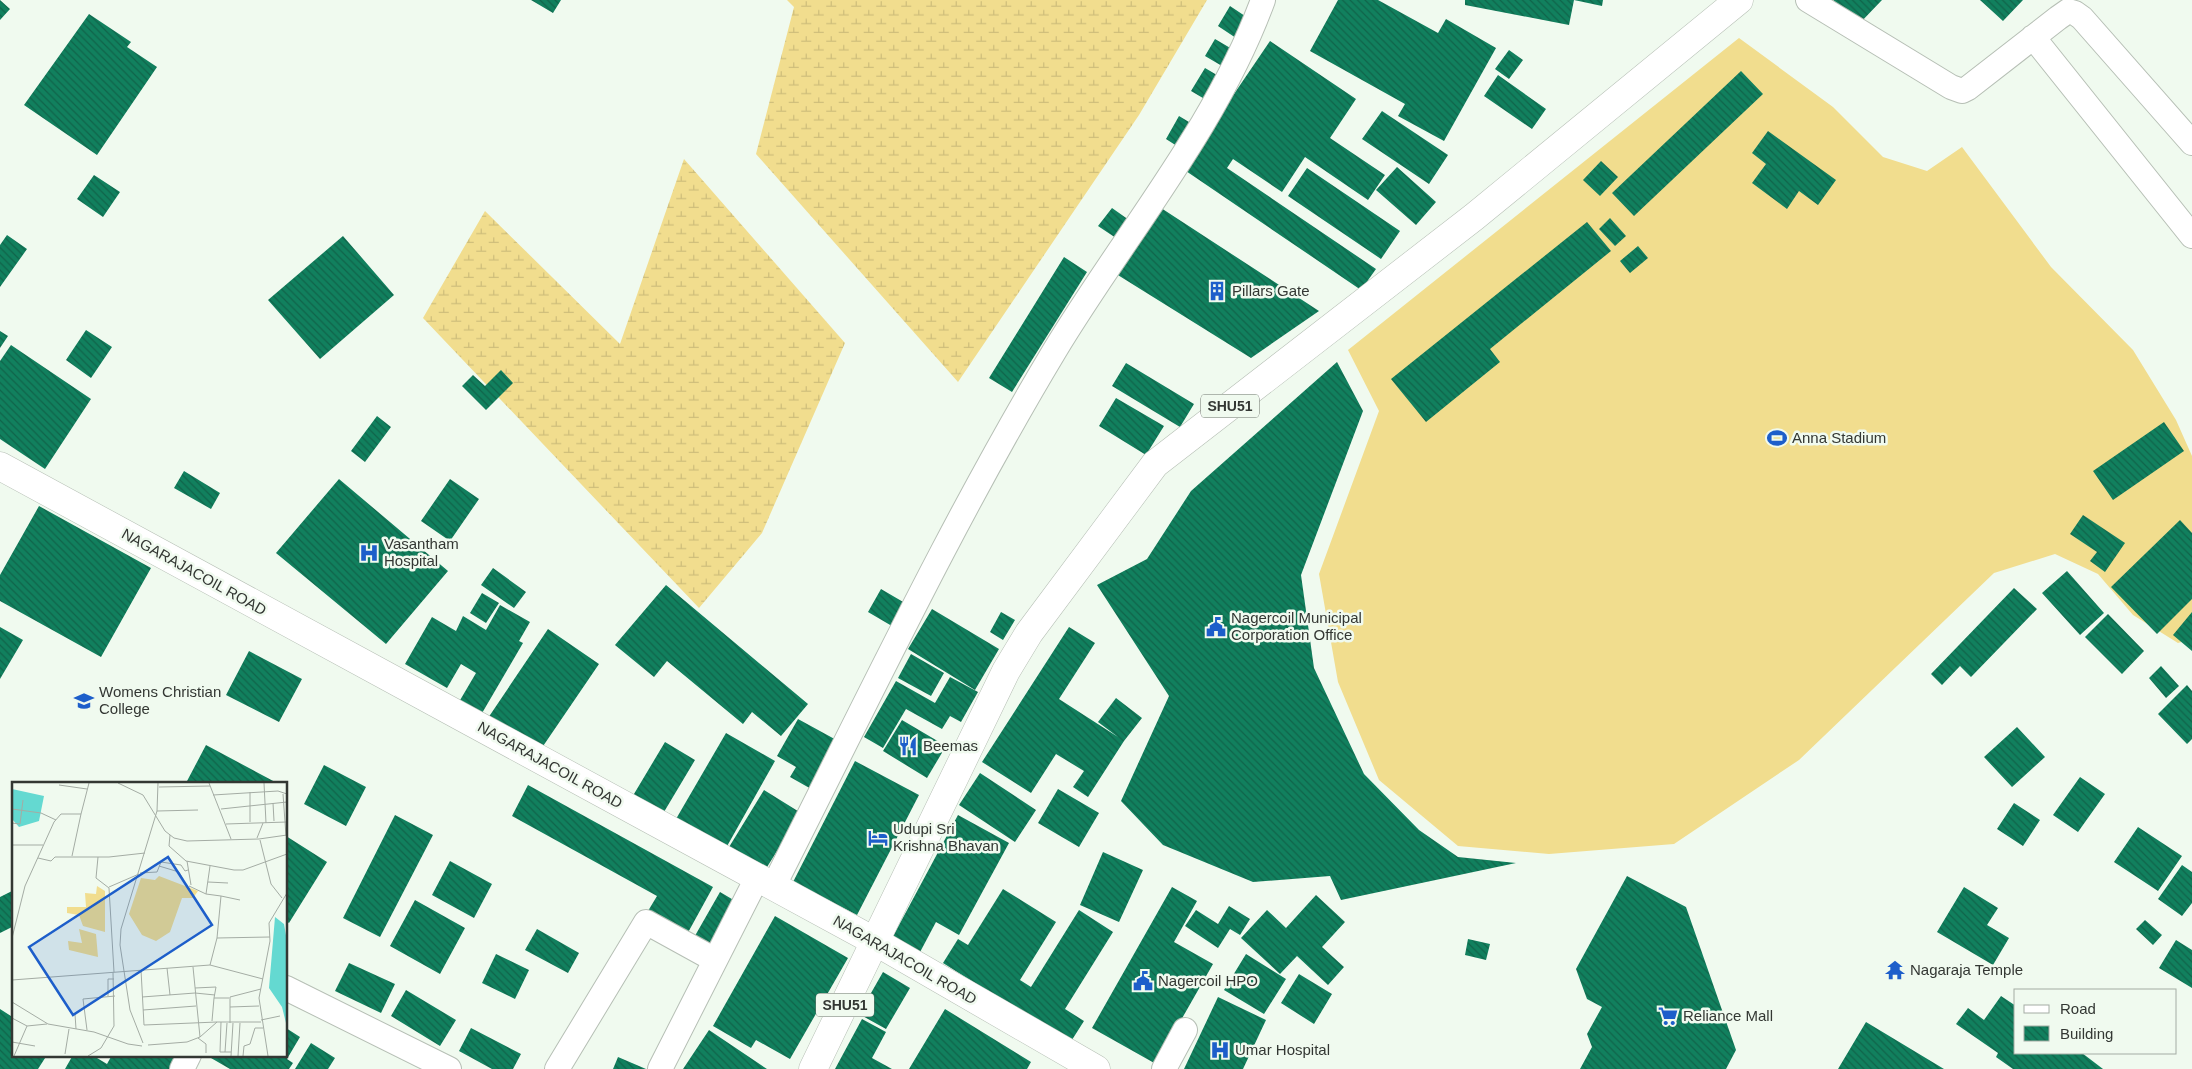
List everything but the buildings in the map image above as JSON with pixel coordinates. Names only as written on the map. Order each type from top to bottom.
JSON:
[{"type":"main road","name":"SHU51","points":[[813,1069],[1006,671],[1029,633],[1155,464],[1474,217],[1739,0]]},
{"type":"main road","name":"NAGARAJACOIL ROAD","points":[[0,466],[876,942],[1083,1066]]},
{"type":"street","points":[[660,1069],[715,960],[765,882],[987,467],[1056,348],[1182,156],[1233,72],[1251,33],[1263,0]]},
{"type":"street","points":[[1808,0],[1951,87],[1962,91],[2068,11],[2075,12],[2192,143]]},
{"type":"street","points":[[2034,37],[2192,236]]},
{"type":"street","points":[[557,1069],[646,922],[715,960]]},
{"type":"street","points":[[288,989],[449,1069]]},
{"type":"street","points":[[1164,1069],[1185,1030]]},
{"type":"street","points":[[182,1069],[188,1056]]},
{"type":"green space","points":[[787,0],[1207,0],[1139,115],[958,382],[756,154],[794,7]]},
{"type":"green space","name":"Anna Stadium","points":[[1739,38],[1833,107],[1883,157],[1927,171],[1962,147],[2051,267],[2133,350],[2176,420],[2192,456],[2192,639],[2178,643],[2133,615],[2098,574],[2055,554],[1994,573],[1799,760],[1674,844],[1549,854],[1458,846],[1379,780],[1338,682],[1319,574],[1379,411],[1348,350]]},
{"type":"green space","points":[[684,159],[845,343],[762,533],[699,608],[423,318],[485,211],[620,344]]},
{"type":"place","name":"Pillars Gate","points":[[1217,291]]},
{"type":"place","name":"Anna Stadium","points":[[1777,438]]},
{"type":"place","name":"Vasantham Hospital","points":[[369,553]]},
{"type":"place","name":"Nagercoil Municipal Corporation Office","points":[[1216,627]]},
{"type":"place","name":"Womens Christian College","points":[[84,701]]},
{"type":"place","name":"Beemas","points":[[908,746]]},
{"type":"place","name":"Udupi Sri Krishna Bhavan","points":[[878,838]]},
{"type":"place","name":"Nagaraja Temple","points":[[1895,970]]},
{"type":"place","name":"Nagercoil HPO","points":[[1143,981]]},
{"type":"place","name":"Reliance Mall","points":[[1668,1016]]},
{"type":"place","name":"Umar Hospital","points":[[1220,1050]]}]
